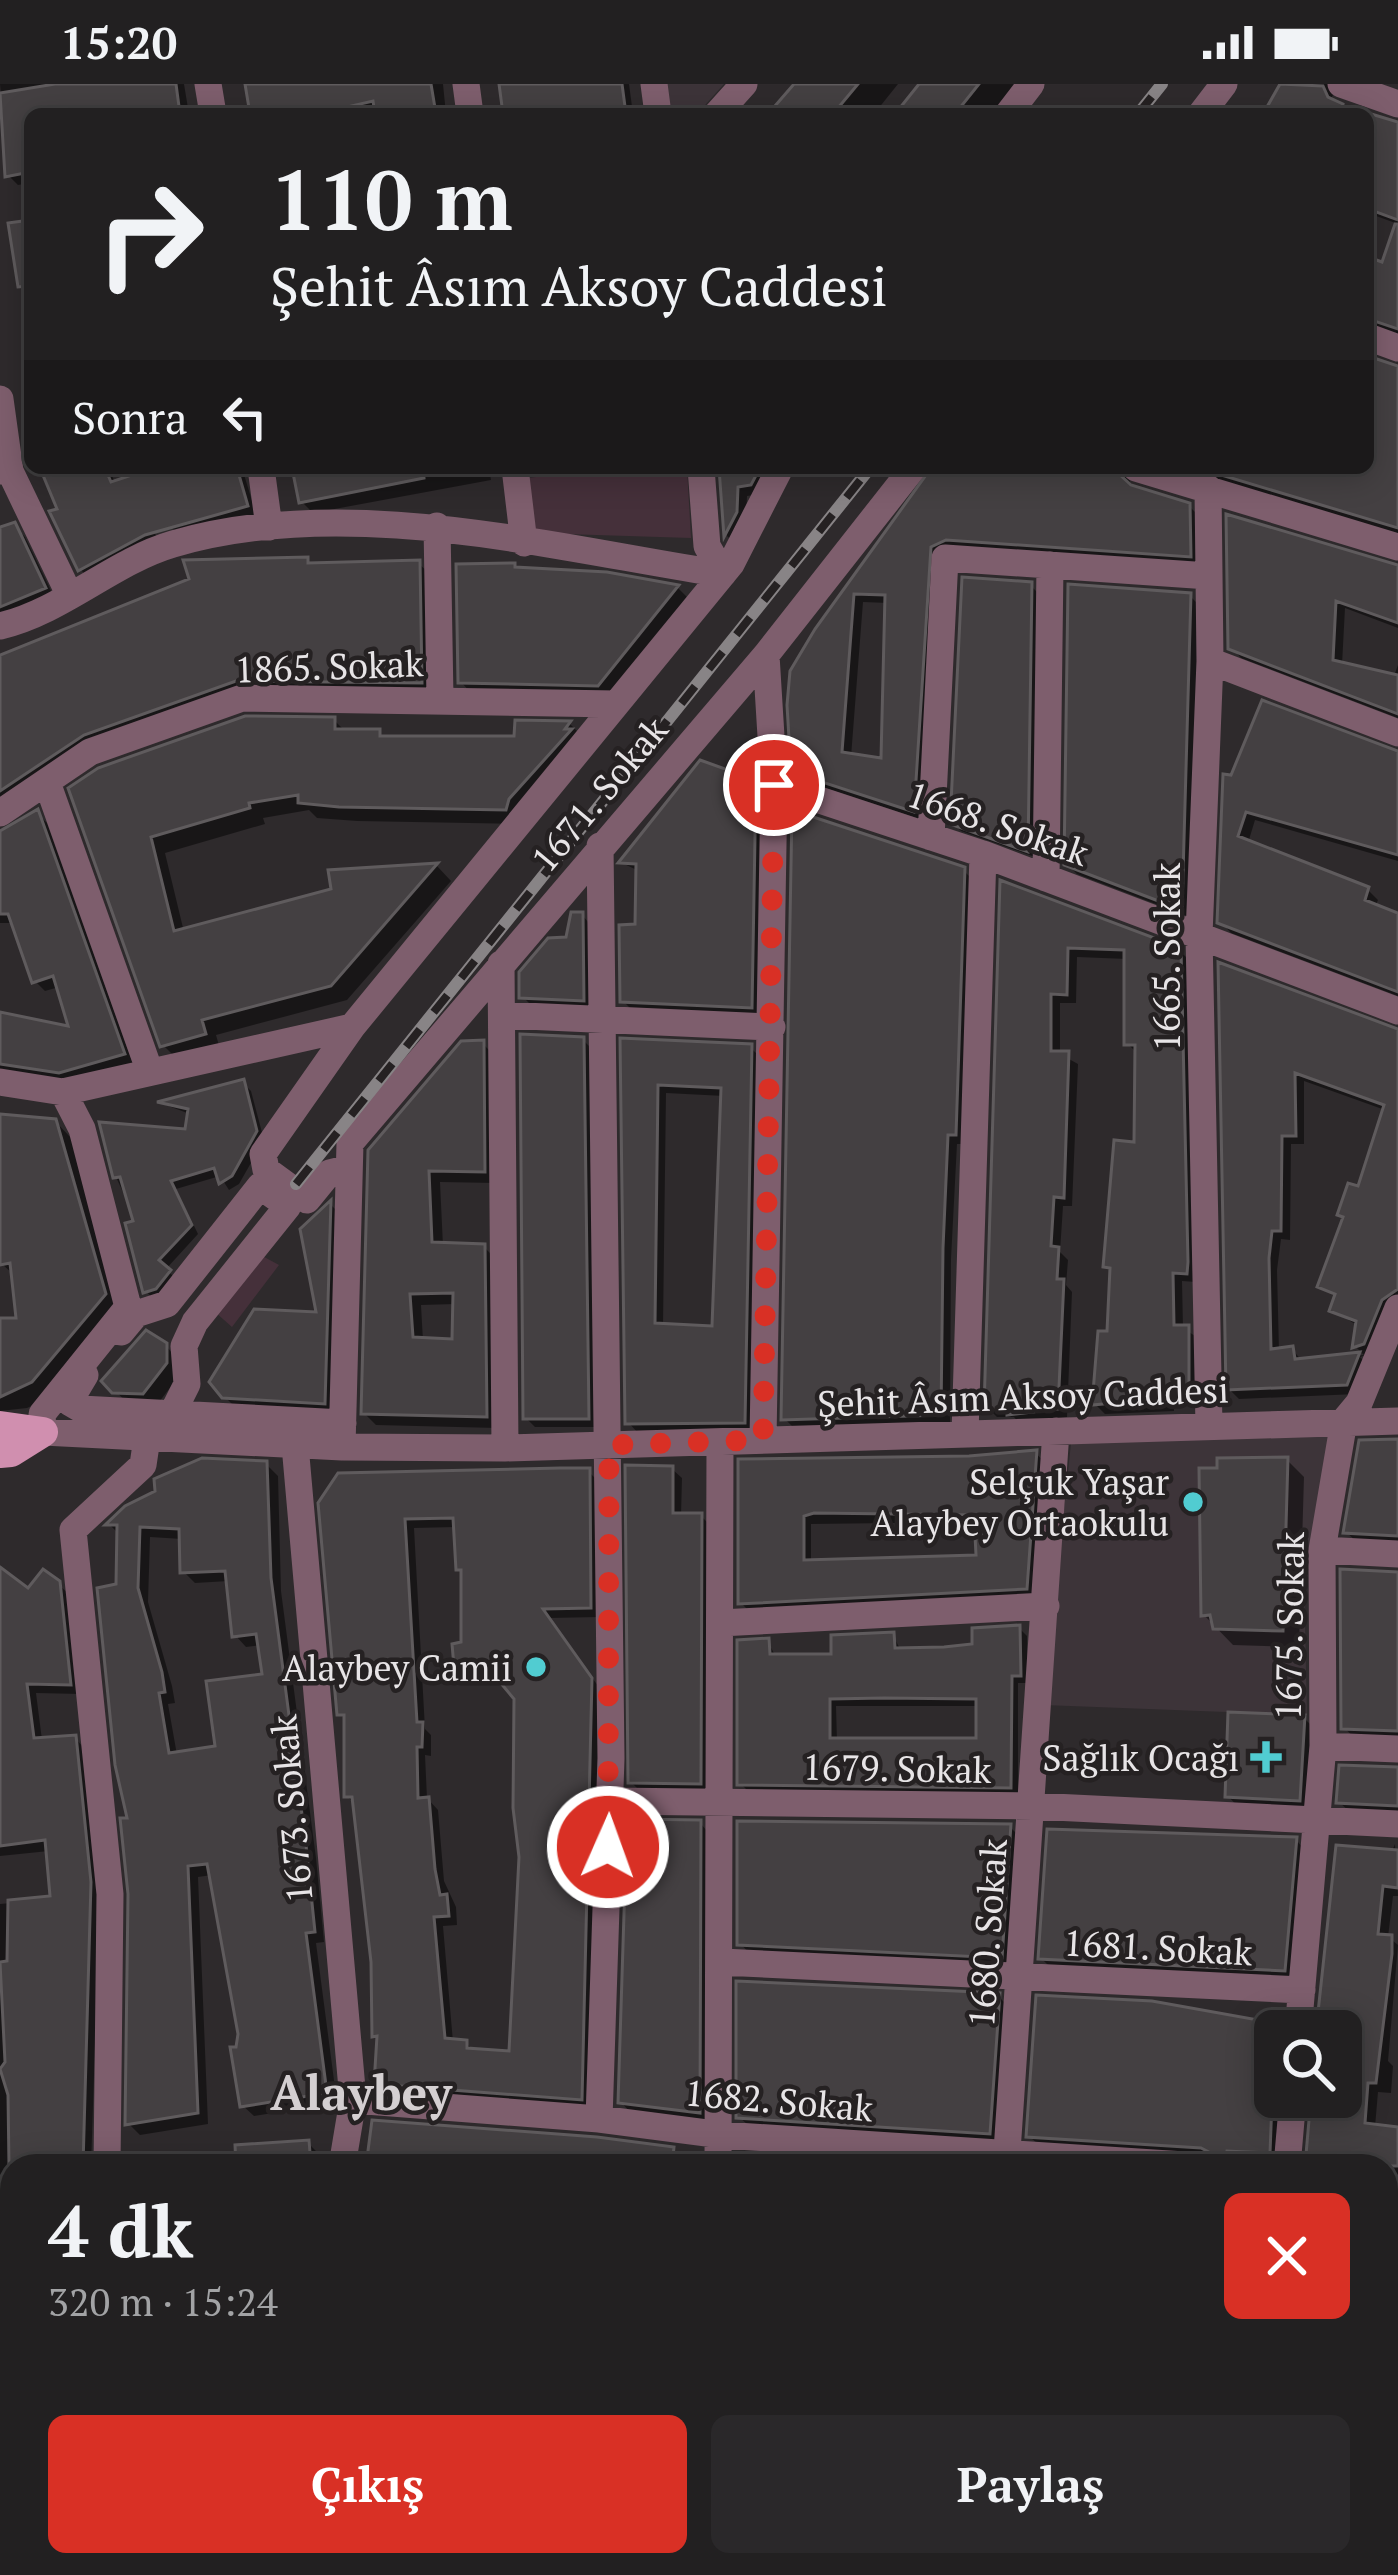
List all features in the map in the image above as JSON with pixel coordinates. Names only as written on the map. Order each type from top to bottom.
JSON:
[{"type":"main road","points":[[0,1426],[44,1432]]},
{"type":"main road","points":[[0,1453],[11,1453],[44,1432]]},
{"type":"street","points":[[722,108],[744,84]]},
{"type":"street","points":[[1013,108],[1031,84]]},
{"type":"street","points":[[1341,84],[1398,104]]},
{"type":"street","points":[[0,399],[5,471],[70,596]]},
{"type":"street","points":[[262,474],[269,527]]},
{"type":"street","points":[[516,474],[524,543]]},
{"type":"street","points":[[701,474],[707,546],[723,574]]},
{"type":"street","name":"1671. Sokak","points":[[777,474],[723,574],[352,1028],[263,1154],[266,1170],[307,1200],[329,1173],[349,1168],[350,1143],[766,656],[909,474]]},
{"type":"street","points":[[1158,474],[1398,547]]},
{"type":"street","name":"1665. Sokak","points":[[1208,488],[1210,661],[1199,935],[1209,1426]]},
{"type":"street","points":[[436,526],[440,699]]},
{"type":"street","points":[[0,626],[170,544],[269,527],[436,526],[723,574]]},
{"type":"street","points":[[931,837],[945,558],[1209,576]]},
{"type":"street","points":[[1046,878],[1050,565]]},
{"type":"street","points":[[763,1440],[774,785],[766,656]]},
{"type":"street","points":[[1210,661],[1398,733]]},
{"type":"street","name":"1865. Sokak","points":[[0,813],[48,785],[90,752],[242,698],[440,699],[560,707],[616,704]]},
{"type":"street","points":[[48,785],[150,1072]]},
{"type":"street","name":"1668. Sokak","points":[[774,785],[983,854],[1398,1010]]},
{"type":"street","points":[[599,2119],[610,1802],[600,846]]},
{"type":"street","points":[[965,1433],[983,854]]},
{"type":"street","points":[[501,964],[505,1448]]},
{"type":"street","points":[[502,1015],[772,1028]]},
{"type":"street","points":[[0,1082],[63,1092],[352,1028]]},
{"type":"street","points":[[44,1432],[42,1414],[128,1307],[82,1129],[63,1092]]},
{"type":"street","points":[[172,1414],[187,1384],[184,1346],[195,1322],[288,1206],[260,1186],[167,1304],[136,1314],[73,1390],[69,1402],[80,1408],[343,1435],[349,1168]]},
{"type":"street","name":"1675. Sokak","points":[[1300,2010],[1323,1746],[1322,1550],[1344,1421],[1359,1403],[1398,1308]]},
{"type":"street","name":"Şehit Âsım Aksoy Caddesi","points":[[44,1432],[295,1445],[343,1435],[505,1448],[1398,1420]]},
{"type":"street","name":"1680. Sokak","points":[[1006,2154],[1056,1431]]},
{"type":"street","points":[[107,2154],[110,1894],[73,1530],[143,1465],[147,1438]]},
{"type":"street","points":[[720,1442],[720,2154]]},
{"type":"street","name":"1673. Sokak","points":[[295,1445],[353,2100],[344,2154]]},
{"type":"street","points":[[1322,1550],[1398,1554]]},
{"type":"street","points":[[720,1623],[1046,1606]]},
{"type":"street","points":[[1323,1746],[1398,1749]]},
{"type":"street","name":"1679. Sokak","points":[[610,1802],[1033,1806],[1318,1816],[1398,1824]]},
{"type":"street","name":"1681. Sokak","points":[[722,1962],[1302,1990]]},
{"type":"street","name":"1682. Sokak","points":[[353,2100],[599,2119],[938,2154]]},
{"type":"street","points":[[1288,2154],[1291,2118]]},
{"type":"shaded area","points":[[666,84],[724,84],[702,108],[669,108]]},
{"type":"shaded area","points":[[687,474],[691,538],[533,533],[528,478]]},
{"type":"shaded area","points":[[255,1252],[279,1265],[232,1327],[215,1312]]},
{"type":"shaded area","points":[[1331,1434],[1304,1578],[1307,1715],[1044,1705],[1071,1443]]},
{"type":"building","points":[[55,84],[176,84],[179,108],[24,108],[24,173],[5,177],[0,93]]},
{"type":"building","points":[[245,84],[431,84],[435,108],[374,108],[373,101],[343,108],[249,108]]},
{"type":"building","points":[[499,84],[622,84],[625,108],[502,108]]},
{"type":"building","points":[[794,84],[858,84],[838,108],[773,108]]},
{"type":"building","points":[[919,84],[979,84],[960,108],[900,108]]},
{"type":"building","points":[[1280,84],[1323,86],[1328,97],[1343,104],[1342,108],[1266,108]]},
{"type":"building","points":[[1374,115],[1398,122],[1398,220],[1374,211]]},
{"type":"building","points":[[24,221],[24,286],[18,287],[8,223]]},
{"type":"building","points":[[1398,224],[1398,329],[1374,321],[1374,259],[1382,262]]},
{"type":"building","points":[[1374,358],[1398,366],[1398,528],[1218,474],[1374,474]]},
{"type":"building","points":[[42,474],[108,474],[111,482],[135,474],[239,474],[248,506],[145,535],[78,571],[49,511],[57,509]]},
{"type":"building","points":[[293,474],[424,474],[424,478],[299,503]]},
{"type":"building","points":[[719,474],[757,474],[751,485],[738,487],[737,512],[724,537]]},
{"type":"building","points":[[927,474],[1119,474],[1131,485],[1190,503],[1191,557],[946,540],[931,547],[914,812],[791,772],[790,671]],"holes":[[[854,594],[885,595],[881,758],[842,752]]]},
{"type":"building","points":[[1226,514],[1398,565],[1398,623],[1336,601],[1333,660],[1398,675],[1398,714],[1228,649]]},
{"type":"building","points":[[15,522],[46,588],[0,607],[0,527]]},
{"type":"building","points":[[308,557],[308,563],[420,560],[422,683],[236,681],[84,735],[0,791],[0,655],[189,579],[183,560]]},
{"type":"building","points":[[515,563],[515,567],[607,572],[679,585],[598,686],[458,683],[456,564]]},
{"type":"building","points":[[962,577],[1032,582],[1028,852],[950,824]]},
{"type":"building","points":[[1068,584],[1191,593],[1182,910],[1064,865]]},
{"type":"building","points":[[1262,700],[1398,751],[1398,855],[1246,812],[1238,836],[1369,887],[1365,900],[1398,913],[1398,992],[1217,923],[1223,774],[1231,775]]},
{"type":"building","points":[[245,716],[335,717],[335,729],[380,729],[380,736],[514,736],[515,720],[571,721],[565,729],[572,729],[509,799],[506,810],[339,807],[298,803],[298,795],[249,803],[250,808],[151,837],[174,931],[331,889],[328,870],[438,863],[331,986],[202,1020],[206,1034],[160,1047],[68,788],[98,768]]},
{"type":"building","points":[[700,760],[756,780],[752,1008],[620,1002],[619,925],[635,924],[636,864],[618,863]]},
{"type":"building","points":[[38,809],[125,1054],[59,1073],[0,1064],[0,1012],[68,1026],[53,976],[32,983],[8,914],[0,914],[0,831]]},
{"type":"building","points":[[792,810],[965,867],[956,1135],[948,1135],[943,1248],[941,1415],[781,1420]]},
{"type":"building","points":[[1000,880],[1181,948],[1188,1262],[1187,1274],[1173,1273],[1174,1325],[1189,1325],[1189,1396],[1092,1405],[1098,1331],[1107,1331],[1110,1268],[1103,1267],[1114,1140],[1134,1142],[1135,1045],[1124,1045],[1124,950],[1068,948],[1067,995],[1051,994],[1051,1051],[1069,1051],[1064,1198],[1054,1197],[1051,1246],[1059,1247],[1057,1279],[1064,1279],[1058,1409],[1007,1415],[1007,1409],[984,1409]]},
{"type":"building","points":[[571,912],[583,912],[584,1001],[519,998],[519,972],[548,938],[566,937]]},
{"type":"building","points":[[1218,962],[1398,1029],[1398,1289],[1382,1300],[1364,1344],[1352,1348],[1356,1321],[1329,1311],[1335,1294],[1317,1287],[1343,1217],[1337,1215],[1348,1183],[1358,1186],[1384,1105],[1295,1073],[1296,1136],[1282,1136],[1281,1231],[1272,1231],[1269,1258],[1271,1349],[1293,1346],[1295,1359],[1360,1352],[1347,1385],[1226,1390]]},
{"type":"building","points":[[520,1034],[584,1037],[589,1419],[523,1419]]},
{"type":"building","points":[[620,1038],[752,1044],[745,1423],[625,1424]],"holes":[[[658,1085],[721,1088],[712,1326],[655,1323]]]},
{"type":"building","points":[[484,1040],[485,1172],[429,1171],[432,1242],[485,1244],[487,1417],[361,1414],[368,1150],[461,1041]],"holes":[[[453,1293],[452,1339],[413,1337],[410,1294]]]},
{"type":"building","points":[[244,1079],[257,1131],[232,1176],[219,1184],[214,1168],[171,1181],[192,1225],[159,1260],[171,1270],[156,1289],[143,1293],[125,1223],[133,1221],[120,1177],[113,1178],[99,1122],[185,1129],[188,1109],[157,1102]]},
{"type":"building","points":[[0,1114],[56,1119],[106,1294],[32,1382],[0,1397],[0,1318],[16,1318],[10,1263],[0,1265]]},
{"type":"building","points":[[331,1200],[325,1404],[222,1398],[209,1382],[254,1309],[316,1312],[300,1229]]},
{"type":"building","points":[[146,1330],[167,1343],[167,1363],[143,1394],[112,1393],[101,1381]]},
{"type":"building","points":[[1398,1439],[1398,1536],[1343,1533],[1359,1440]]},
{"type":"building","points":[[1037,1450],[1027,1589],[738,1604],[738,1459],[969,1456]],"holes":[[[814,1513],[974,1515],[976,1555],[804,1560],[804,1516]]]},
{"type":"building","points":[[1288,1457],[1283,1631],[1213,1629],[1210,1615],[1201,1616],[1199,1468],[1217,1468],[1217,1458]]},
{"type":"building","points":[[202,1458],[267,1461],[271,1578],[306,1845],[315,1932],[306,1933],[327,2093],[240,2107],[230,2047],[236,2047],[238,2034],[207,1864],[188,1866],[198,2113],[125,2125],[128,1894],[120,1818],[127,1818],[115,1765],[97,1588],[116,1584],[117,1525],[105,1525],[125,1506],[155,1491],[154,1479]],"holes":[[[140,1527],[179,1529],[180,1573],[225,1571],[232,1637],[256,1634],[262,1674],[206,1681],[215,1746],[169,1753],[159,1693],[165,1692],[162,1672],[138,1588]]]},
{"type":"building","points":[[625,1465],[673,1466],[673,1513],[702,1513],[701,1784],[628,1783]]},
{"type":"building","points":[[590,1468],[591,1608],[543,1609],[592,1678],[582,2100],[374,2084],[377,2036],[372,2037],[371,1962],[352,1797],[344,1797],[344,1715],[337,1715],[318,1503],[338,1473]],"holes":[[[453,1518],[456,1570],[461,1570],[461,1642],[452,1644],[454,1667],[484,1663],[514,1699],[513,1808],[519,1857],[509,2051],[467,2048],[467,2040],[445,2038],[434,1917],[449,1916],[447,1894],[440,1895],[435,1869],[429,1797],[418,1798],[417,1747],[422,1747],[423,1722],[417,1722],[405,1519]]]},
{"type":"building","points":[[0,1567],[28,1588],[43,1569],[60,1581],[71,1685],[27,1684],[34,1738],[76,1735],[91,1882],[83,2154],[9,2154],[8,2095],[0,2069],[5,2062],[0,1962],[7,1961],[8,1900],[50,1896],[45,1840],[0,1846]]},
{"type":"building","points":[[1340,1569],[1398,1572],[1398,1731],[1341,1729]]},
{"type":"building","points":[[1020,1625],[1021,1676],[1012,1676],[1011,1788],[737,1785],[737,1640],[769,1638],[770,1654],[831,1654],[831,1635],[894,1632],[895,1648],[944,1647],[972,1644],[972,1628]],"holes":[[[830,1699],[976,1699],[976,1738],[830,1738]]]},
{"type":"building","name":"Sağlık Ocağı","points":[[1228,1712],[1305,1715],[1300,1801],[1225,1797]]},
{"type":"building","points":[[1339,1765],[1398,1767],[1398,1806],[1336,1803]]},
{"type":"building","points":[[627,1819],[701,1820],[700,2113],[618,2103]]},
{"type":"building","points":[[737,1821],[1011,1824],[1002,1958],[737,1945]]},
{"type":"building","points":[[1047,1829],[1297,1837],[1285,1971],[1038,1959]]},
{"type":"building","points":[[1336,1845],[1398,1850],[1398,1888],[1383,1886],[1378,1934],[1392,1935],[1392,1954],[1376,2083],[1368,2083],[1365,2123],[1398,2127],[1398,2154],[1306,2154],[1309,2118],[1362,2118],[1362,2010],[1318,2010]]},
{"type":"building","points":[[736,1981],[1000,1993],[990,2134],[736,2118]]},
{"type":"building","points":[[1036,1995],[1152,2001],[1254,2019],[1254,2118],[1271,2118],[1270,2153],[1213,2154],[1201,2148],[1026,2137]]},
{"type":"building","points":[[372,2120],[674,2147],[673,2154],[368,2154]]},
{"type":"building","points":[[309,2140],[310,2154],[235,2154],[235,2145]]},
{"type":"railway","points":[[1143,108],[1162,84]]},
{"type":"railway","points":[[296,1184],[865,474]]},
{"type":"place","name":"Selçuk Yaşar Alaybey Ortaokulu","points":[[1193,1502]]},
{"type":"place","name":"Alaybey Camii","points":[[536,1667]]},
{"type":"place","name":"Sağlık Ocağı","points":[[1266,1757]]},
{"type":"district","name":"Alaybey","points":[[361,2092]]},
{"type":"route","points":[[608,1847],[609,1445],[763,1440],[774,785]]}]
